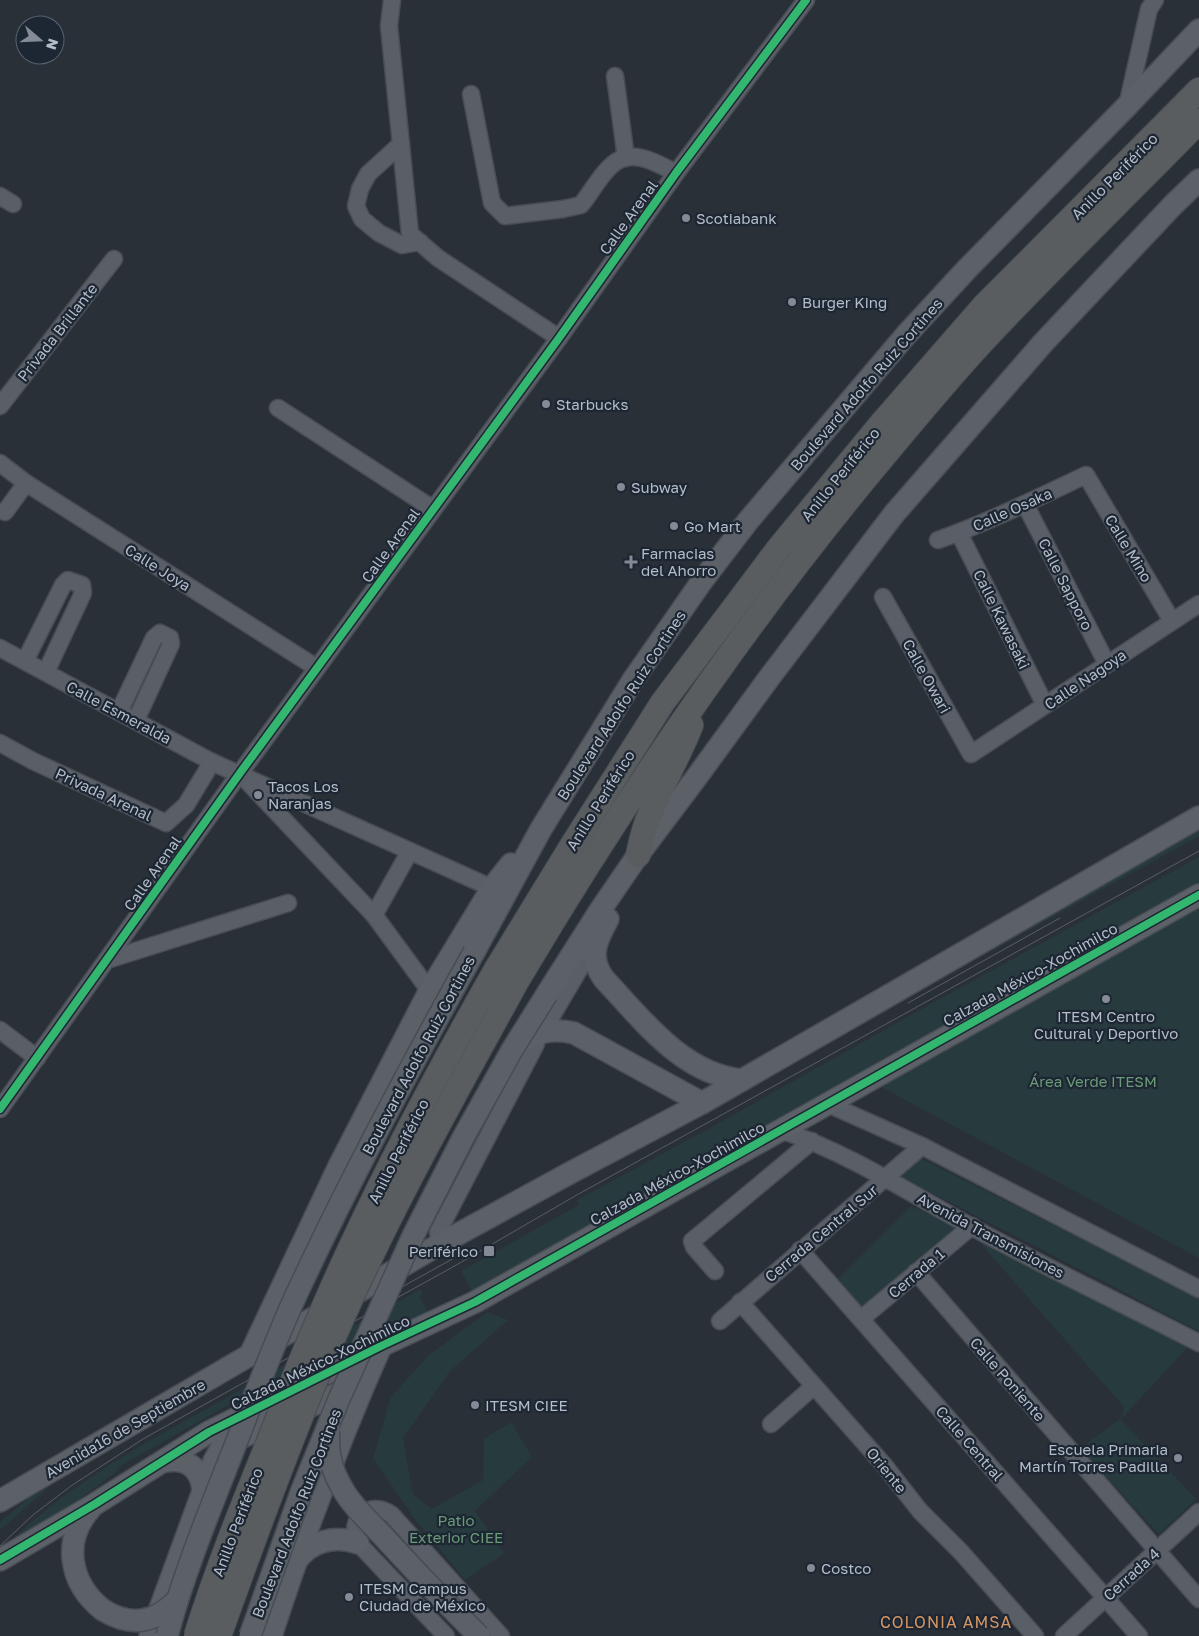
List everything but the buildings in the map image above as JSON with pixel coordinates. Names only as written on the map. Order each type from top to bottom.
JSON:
[{"type":"highway","name":"Anillo Periférico","points":[[196,1636],[231,1535],[307,1343],[356,1235],[434,1081],[497,968],[663,702],[779,548],[882,423],[984,306],[1199,90]]},
{"type":"highway","name":"Anillo Periférico","points":[[219,1636],[294,1437],[347,1309],[435,1130],[518,979],[594,854],[675,730],[705,688],[816,539],[922,409],[982,342],[1199,121]]},
{"type":"highway","points":[[638,855],[643,831],[649,815],[682,749],[705,688]]},
{"type":"main road","name":"Boulevard Adolfo Ruiz Cortines","points":[[167,1636],[177,1600],[210,1509],[256,1392],[292,1305],[334,1215],[408,1070],[541,828],[633,680],[702,582],[748,521],[906,335],[967,269],[1199,30]]},
{"type":"main road","name":"Boulevard Adolfo Ruiz Cortines","points":[[250,1636],[302,1490],[329,1422],[413,1236],[464,1136],[512,1050],[623,877],[769,678],[894,514],[1042,343],[1199,180]]},
{"type":"main road","points":[[250,1355],[440,1244],[702,1103],[1199,817]]},
{"type":"main road","points":[[250,1355],[339,1166],[430,990],[492,888],[541,828]]},
{"type":"main road","points":[[623,877],[610,915],[598,938],[595,954],[601,974],[660,1039],[702,1067],[719,1075],[742,1080]]},
{"type":"main road","name":"Calzada México-Xochimilco","points":[[0,1560],[95,1504],[209,1432],[381,1346],[475,1302],[1199,895]]},
{"type":"main road","points":[[512,1050],[528,1037],[547,1031],[565,1031],[582,1037],[702,1103]]},
{"type":"main road","name":"Boulevard Adolfo Ruiz Cortines","points":[[271,1636],[295,1563],[358,1396],[381,1346]]},
{"type":"main road","name":"Avenida16 de Septiembre","points":[[0,1501],[250,1355]]},
{"type":"main road","name":"Boulevard Adolfo Ruiz Cortines","points":[[150,1636],[216,1454],[225,1445],[341,1392],[352,1391],[358,1396]]},
{"type":"main road","points":[[329,1422],[328,1435],[331,1461],[346,1494],[397,1551],[493,1635]]},
{"type":"main road","points":[[162,1462],[177,1460],[191,1466],[200,1478],[202,1492]]},
{"type":"main road","points":[[95,1504],[87,1512],[79,1527],[73,1554],[77,1576],[87,1596],[103,1610],[122,1619],[142,1620],[161,1613],[177,1600]]},
{"type":"main road","points":[[295,1563],[307,1549],[324,1541],[341,1539],[358,1543]]},
{"type":"street","points":[[392,0],[389,26],[410,234],[438,258],[559,338]]},
{"type":"street","name":"Calle Arenal","points":[[0,1109],[240,774],[559,338],[676,173],[806,0]]},
{"type":"street","points":[[1127,106],[1149,9],[1155,0]]},
{"type":"street","points":[[615,76],[626,158]]},
{"type":"street","points":[[471,94],[492,203],[505,216],[581,206],[611,166],[621,159],[638,157],[653,161],[676,173]]},
{"type":"street","points":[[401,144],[368,174],[360,189],[356,206],[362,219],[379,233],[402,245],[420,242]]},
{"type":"street","name":"Privada Brillante","points":[[0,406],[114,259]]},
{"type":"street","points":[[278,408],[433,509]]},
{"type":"street","name":"Calle Joya","points":[[0,463],[26,483],[317,668]]},
{"type":"street","name":"Calle Osaka","points":[[938,540],[1024,504],[1086,475]]},
{"type":"street","name":"Calle Mino","points":[[1086,475],[1172,621]]},
{"type":"street","points":[[5,512],[26,483]]},
{"type":"street","name":"Calle Sapporo","points":[[1024,504],[1107,664]]},
{"type":"street","name":"Calle Kawasaki","points":[[959,532],[1045,705]]},
{"type":"street","points":[[25,661],[63,585],[68,580],[82,585],[83,593],[46,672]]},
{"type":"street","name":"Calle Owari","points":[[883,598],[971,754]]},
{"type":"street","name":"Calle Nagoya","points":[[971,754],[1199,604]]},
{"type":"street","points":[[119,712],[154,638],[160,633],[170,638],[172,644],[136,720]]},
{"type":"street","name":"Calle Esmeralda","points":[[0,648],[212,762],[492,888]]},
{"type":"street","name":"Privada Arenal","points":[[0,743],[33,762],[166,823],[186,805],[212,762]]},
{"type":"street","name":"Calle Esmeralda","points":[[240,774],[374,915],[442,1009]]},
{"type":"street","points":[[374,915],[410,851]]},
{"type":"street","points":[[107,960],[288,903]]},
{"type":"street","points":[[550,1019],[598,938]]},
{"type":"street","points":[[0,1030],[37,1058]]},
{"type":"street","points":[[440,1244],[438,1232],[536,1044]]},
{"type":"street","points":[[828,1104],[922,1146],[1199,1289]]},
{"type":"street","name":"Avenida Transmisiones","points":[[781,1130],[812,1141],[886,1178],[972,1226],[1199,1344]]},
{"type":"street","points":[[715,1271],[694,1247],[692,1241],[812,1141]]},
{"type":"street","name":"Cerrada Central Sur","points":[[720,1321],[922,1146]]},
{"type":"street","name":"Cerrada 1","points":[[861,1319],[972,1226]]},
{"type":"street","name":"Calle Central","points":[[800,1250],[1139,1636]]},
{"type":"street","name":"Calle Poniente","points":[[916,1272],[1199,1599]]},
{"type":"street","name":"Oriente","points":[[740,1302],[884,1465],[920,1511],[961,1552],[1035,1636]]},
{"type":"street","points":[[771,1424],[814,1386]]},
{"type":"street","points":[[446,1636],[358,1543],[354,1532],[355,1526],[360,1516],[365,1512],[376,1508],[387,1511],[392,1515],[493,1635]]},
{"type":"street","name":"Cerrada 4","points":[[1064,1636],[1199,1512]]},
{"type":"street","points":[[474,1636],[486,1631],[493,1635]]},
{"type":"green space","points":[[1199,829],[1199,836],[883,1011]]},
{"type":"green space","points":[[1199,857],[1199,886],[474,1294],[461,1271],[579,1205],[577,1200]]},
{"type":"green space","name":"Área Verde ITESM","points":[[1199,903],[1199,1258],[872,1082]]},
{"type":"green space","points":[[920,1158],[1199,1298],[1199,1331],[901,1177]]},
{"type":"green space","points":[[911,1206],[957,1227],[861,1309],[838,1279]]},
{"type":"green space","points":[[974,1236],[1187,1348],[1122,1418],[1124,1407]]},
{"type":"green space","points":[[421,1289],[423,1294],[419,1296],[429,1313],[241,1398],[122,1465],[116,1472],[73,1504],[3,1549],[52,1505],[133,1450]]},
{"type":"green space","name":"Patio Exterior CIEE","points":[[487,1312],[508,1320],[450,1371],[403,1438],[413,1494],[432,1509],[483,1480],[484,1439],[511,1422],[532,1457],[475,1511],[504,1553],[465,1580],[414,1518],[373,1458],[391,1397],[427,1357]]},
{"type":"green space","points":[[1120,1419],[1196,1499],[1159,1534],[1080,1449]]},
{"type":"green space","points":[[49,1484],[51,1485],[0,1530],[0,1522],[37,1491]]},
{"type":"tram line","points":[[0,1546],[33,1515],[71,1486],[143,1439],[451,1268],[575,1196],[1199,851]]},
{"type":"tram line","points":[[908,1003],[1060,918]]},
{"type":"tram line","points":[[373,1303],[474,1247]]},
{"type":"cycle path","points":[[0,1109],[240,773],[559,338],[676,173],[806,0]]},
{"type":"cycle path","points":[[0,1560],[95,1504],[209,1432],[381,1346],[475,1302],[1199,895]]},
{"type":"place","name":"Scotiabank","points":[[686,218]]},
{"type":"place","name":"Burger King","points":[[792,302]]},
{"type":"place","name":"Starbucks","points":[[546,404]]},
{"type":"place","name":"Subway","points":[[621,487]]},
{"type":"place","name":"Go Mart","points":[[674,526]]},
{"type":"place","name":"Farmacias del Ahorro","points":[[631,562]]},
{"type":"place","name":"Tacos Los Naranjas","points":[[258,795]]},
{"type":"place","name":"ITESM Centro Cultural y Deportivo","points":[[1106,999]]},
{"type":"place","name":"Periférico","points":[[489,1251]]},
{"type":"place","name":"ITESM CIEE","points":[[475,1405]]},
{"type":"place","name":"Escuela Primaria Martín Torres Padilla","points":[[1178,1458]]},
{"type":"place","name":"Costco","points":[[811,1568]]},
{"type":"place","name":"ITESM Campus Ciudad de México","points":[[349,1597]]},
{"type":"district","name":"COLONIA AMSA","points":[[946,1622]]}]
